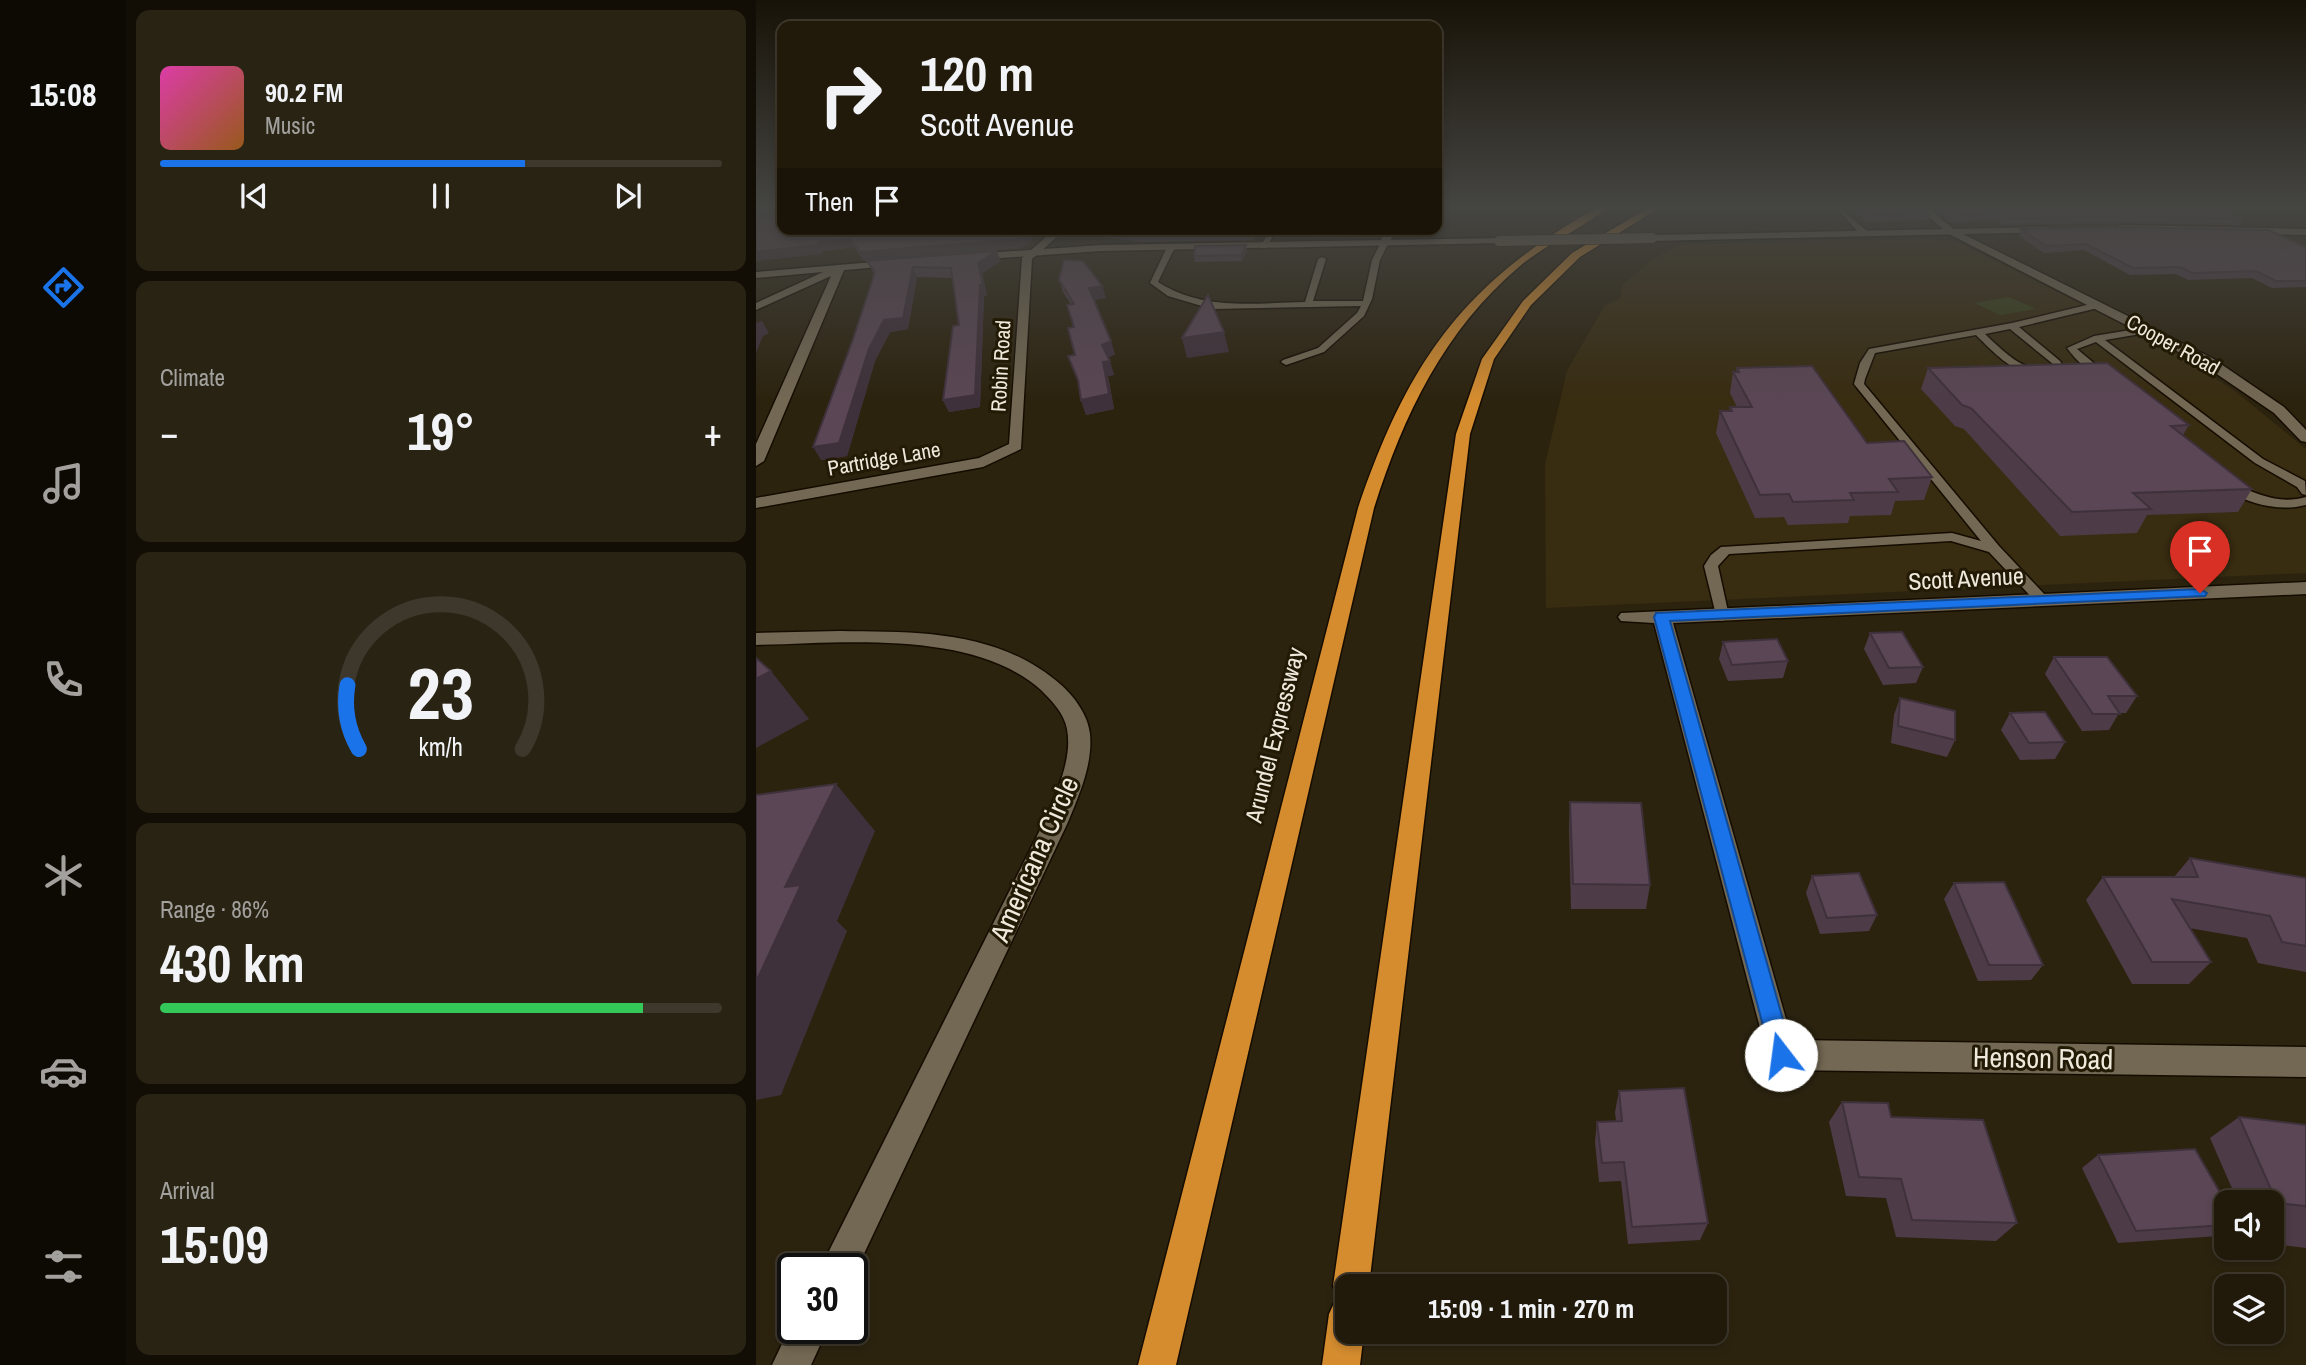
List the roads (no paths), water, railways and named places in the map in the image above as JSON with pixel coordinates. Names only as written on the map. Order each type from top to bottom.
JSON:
[{"type":"highway","name":"Arundel Expressway","points":[[1157,1365],[1366,508],[1387,442],[1413,386],[1453,327],[1508,271]]},
{"type":"highway","points":[[1353,1274],[1463,434],[1488,359],[1528,303],[1560,271]]},
{"type":"highway","points":[[1341,1365],[1344,1344]]},
{"type":"street","points":[[756,275],[808,271]]},
{"type":"street","points":[[756,307],[834,271]]},
{"type":"street","points":[[756,461],[839,271]]},
{"type":"street","name":"Robin Road","points":[[1016,446],[1026,271]]},
{"type":"street","name":"Cooper Road","points":[[2030,271],[2207,361],[2279,410],[2306,438]]},
{"type":"street","name":"Partridge Lane","points":[[756,503],[983,462],[1016,446]]},
{"type":"street","name":"Scott Avenue","points":[[1628,617],[1722,616],[2041,599],[2306,589]]},
{"type":"street","name":"Henson Road","points":[[1661,617],[1781,1055],[2306,1062]]},
{"type":"street","name":"Americana Circle","points":[[756,639],[910,638],[944,640],[994,651],[1014,660],[1048,684],[1074,716],[1079,732],[1078,757],[1056,822],[846,1253]]},
{"type":"street","points":[[792,1365],[802,1344]]},
{"type":"lane","points":[[1160,271],[1154,283],[1171,294],[1212,306],[1366,303]]},
{"type":"lane","points":[[1308,304],[1318,271]]},
{"type":"lane","points":[[1286,362],[1321,350],[1361,314],[1374,271]]},
{"type":"lane","points":[[2041,599],[1994,549],[1859,384],[1864,360],[1872,351],[2012,326],[2099,305]]},
{"type":"lane","points":[[1978,332],[2017,370],[2031,374],[2058,374],[2060,369],[2057,363],[2012,326]]},
{"type":"lane","points":[[2119,388],[2072,348],[2097,338],[2149,330]]},
{"type":"lane","points":[[2097,338],[2259,461],[2301,484],[2306,491]]},
{"type":"lane","points":[[2218,481],[2237,492],[2274,503],[2296,505],[2306,501]]},
{"type":"lane","points":[[1722,616],[1711,566],[1726,550],[1952,537],[1994,549]]}]
